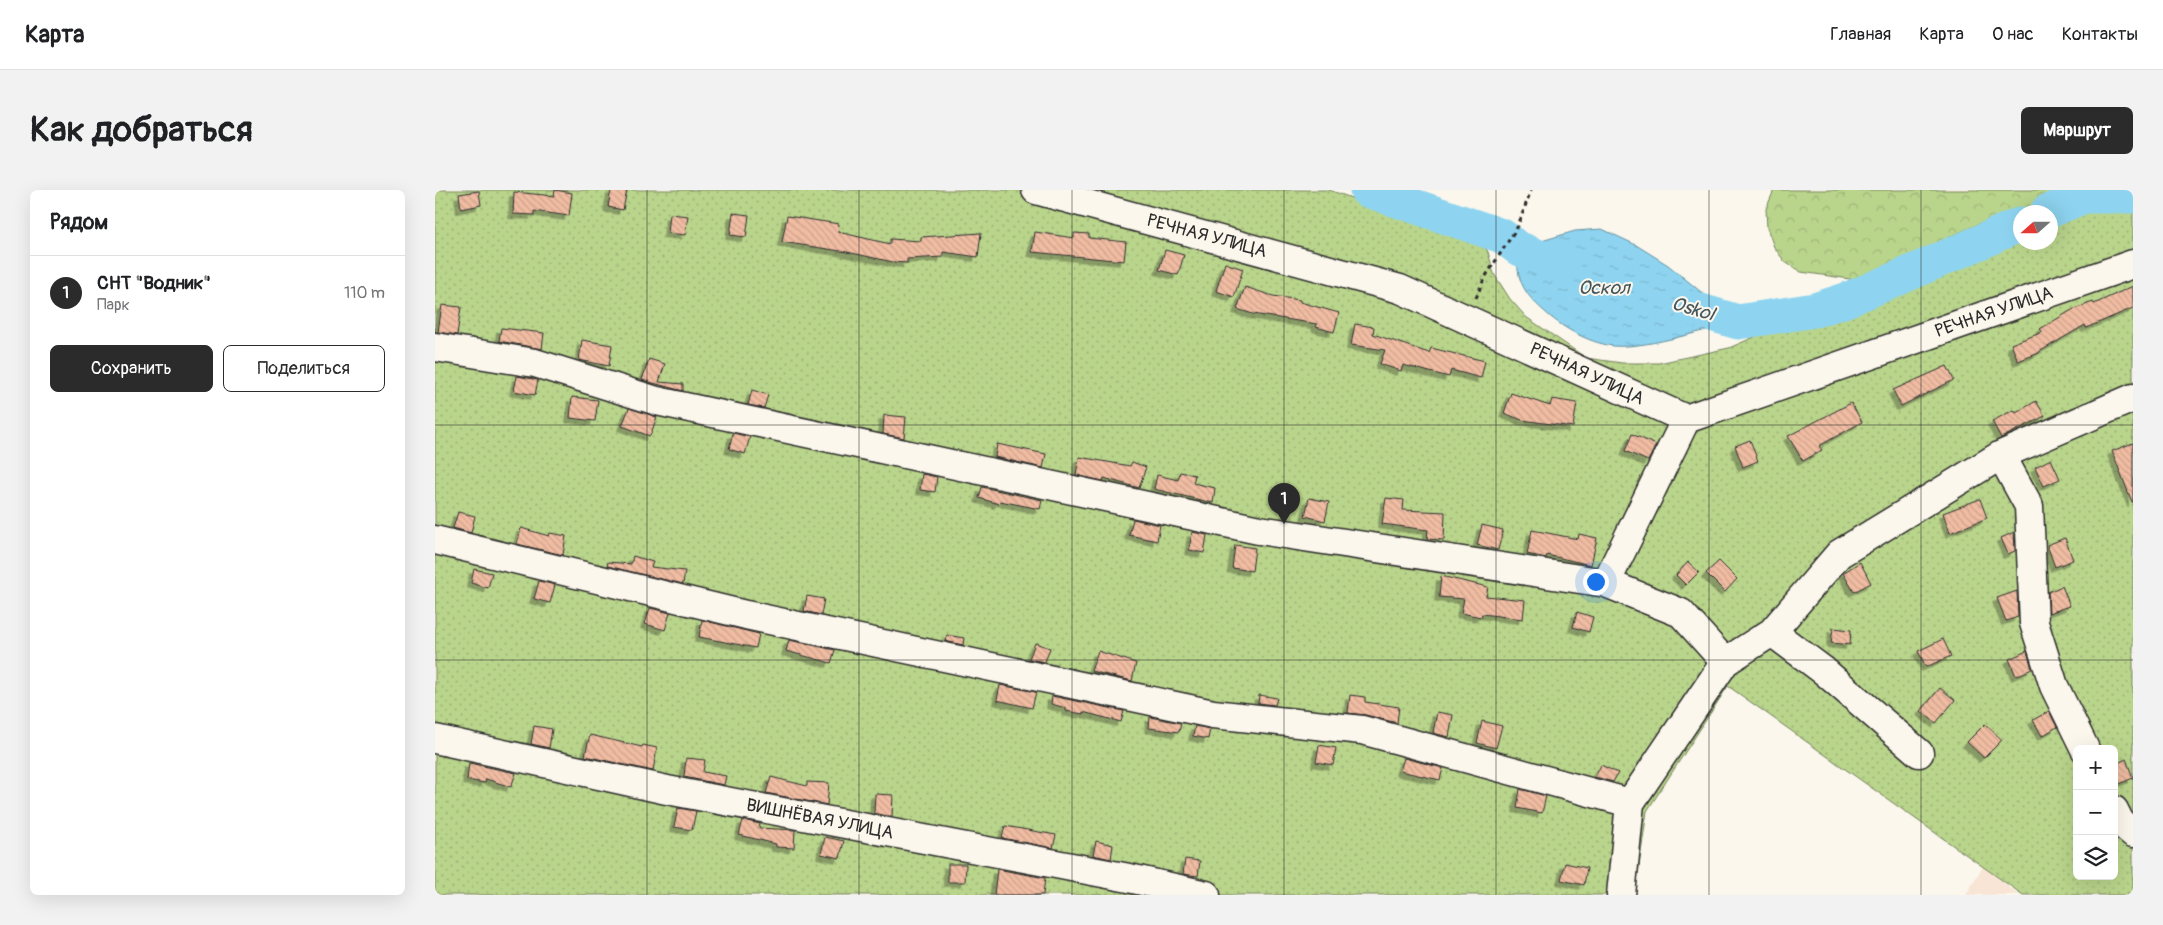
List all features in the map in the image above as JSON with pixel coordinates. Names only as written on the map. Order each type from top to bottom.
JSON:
[{"type":"lane","name":"РЕЧНАЯ УЛИЦА","points":[[1036,190],[1400,289],[1685,419],[2133,264]]},
{"type":"lane","points":[[435,347],[535,363],[676,406],[1259,530],[1606,583],[1681,614],[1725,662]]},
{"type":"lane","points":[[1621,895],[1630,803],[1725,662],[1772,632],[1839,554],[2001,455],[2133,398]]},
{"type":"lane","points":[[1606,583],[1685,419]]},
{"type":"lane","points":[[2001,455],[2029,506],[2034,623],[2054,686],[2083,745]]},
{"type":"lane","points":[[435,540],[746,615],[1213,714],[1362,730],[1630,803]]},
{"type":"lane","points":[[1772,632],[1824,671],[1919,754]]},
{"type":"lane","name":"ВИШНЁВАЯ УЛИЦА","points":[[435,739],[667,790],[1207,895]]},
{"type":"lane","points":[[2118,818],[2133,833]]},
{"type":"path","points":[[1484,279],[1518,226],[1531,190]]},
{"type":"shaded area","points":[[1983,866],[2019,895],[1966,895]]},
{"type":"green space","points":[[435,190],[1329,190],[1484,245],[1494,274],[1510,299],[1526,317],[1586,358],[1622,363],[1659,363],[1729,348],[1782,325],[1819,324],[1843,317],[2013,244],[2013,250],[2058,250],[2058,225],[2087,212],[2133,206],[2133,895],[2023,895],[1728,686],[1647,811],[1635,895],[435,895]]},
{"type":"green space","points":[[1774,190],[2083,190],[2037,205],[2013,205],[2013,213],[1979,224],[1949,237],[1905,270],[1864,281],[1801,272],[1785,262],[1774,247],[1767,228],[1766,209]]},
{"type":"water","name":"Оскол","points":[[1602,229],[1636,245],[1668,265],[1738,322],[1653,343],[1620,346],[1607,345],[1590,340],[1558,322],[1536,304],[1525,290],[1519,276],[1518,248],[1575,231]]},
{"type":"building","points":[[555,190],[572,193],[569,216],[534,211],[534,215],[513,214],[514,192],[554,196]]},
{"type":"building","points":[[611,190],[627,190],[623,210],[608,207]]},
{"type":"building","points":[[479,191],[481,205],[461,209],[459,194]]},
{"type":"building","points":[[733,213],[749,215],[746,237],[730,235]]},
{"type":"building","points":[[670,214],[688,216],[685,235],[668,233]]},
{"type":"building","points":[[787,216],[839,224],[838,232],[890,244],[890,239],[921,241],[921,237],[981,233],[978,257],[943,252],[943,257],[907,259],[907,263],[893,262],[847,252],[782,242]]},
{"type":"building","points":[[1035,232],[1074,238],[1074,233],[1089,234],[1089,238],[1126,242],[1124,261],[1032,252]]},
{"type":"building","points":[[1165,250],[1184,255],[1178,275],[1159,270]]},
{"type":"building","points":[[1225,263],[1243,269],[1234,297],[1216,291]]},
{"type":"building","points":[[2133,286],[2133,308],[2086,328],[2085,325],[2039,353],[2018,361],[2011,344],[2043,332],[2040,329],[2072,310],[2093,302],[2094,304]]},
{"type":"building","points":[[1245,287],[1273,296],[1300,300],[1300,302],[1339,313],[1334,332],[1316,327],[1317,324],[1253,314],[1237,309]]},
{"type":"building","points":[[442,305],[461,307],[457,335],[438,332]]},
{"type":"building","points":[[1355,324],[1374,327],[1373,334],[1429,353],[1431,348],[1485,361],[1481,378],[1451,370],[1449,377],[1403,365],[1401,371],[1380,364],[1385,350],[1351,345]]},
{"type":"building","points":[[501,328],[544,333],[542,349],[499,341]]},
{"type":"building","points":[[582,340],[612,345],[609,366],[579,360]]},
{"type":"building","points":[[649,359],[665,364],[659,382],[683,384],[683,391],[642,380]]},
{"type":"building","points":[[1947,366],[1954,380],[1901,406],[1893,390]]},
{"type":"building","points":[[517,376],[538,380],[535,395],[514,391]]},
{"type":"building","points":[[752,390],[768,395],[764,408],[748,405]]},
{"type":"building","points":[[1511,393],[1550,406],[1552,399],[1577,403],[1573,427],[1522,420],[1504,413]]},
{"type":"building","points":[[572,397],[598,400],[595,421],[570,418]]},
{"type":"building","points":[[2036,401],[2045,416],[2001,438],[1992,421],[2014,410],[2016,413]]},
{"type":"building","points":[[1851,403],[1862,422],[1819,446],[1822,450],[1803,461],[1788,436]]},
{"type":"building","points":[[629,408],[657,417],[650,436],[622,426]]},
{"type":"building","points":[[884,415],[906,417],[904,438],[883,434]]},
{"type":"building","points":[[733,433],[750,437],[745,454],[729,449]]},
{"type":"building","points":[[1632,434],[1656,445],[1648,461],[1625,451]]},
{"type":"building","points":[[1750,440],[1758,461],[1743,467],[1735,446]]},
{"type":"building","points":[[2133,443],[2133,502],[2132,502],[2112,451]]},
{"type":"building","points":[[997,444],[1046,454],[1043,468],[995,457]]},
{"type":"building","points":[[1079,457],[1130,466],[1132,462],[1146,467],[1139,488],[1104,478],[1103,481],[1076,475]]},
{"type":"building","points":[[2051,459],[2060,479],[2044,486],[2035,467]]},
{"type":"building","points":[[1180,472],[1195,475],[1193,483],[1215,488],[1213,503],[1154,489],[1157,475],[1178,480]]},
{"type":"building","points":[[922,474],[937,477],[935,492],[920,490]]},
{"type":"building","points":[[982,487],[1042,500],[1040,509],[1000,501],[999,504],[979,498]]},
{"type":"building","points":[[1309,498],[1329,502],[1325,521],[1305,516]]},
{"type":"building","points":[[1386,498],[1404,500],[1403,510],[1445,512],[1444,540],[1427,539],[1428,530],[1382,524]]},
{"type":"building","points":[[1980,499],[1987,518],[1950,533],[1943,513]]},
{"type":"building","points":[[458,512],[475,516],[471,533],[453,528]]},
{"type":"building","points":[[1133,519],[1160,525],[1157,541],[1129,535]]},
{"type":"building","points":[[1482,525],[1503,530],[1498,550],[1477,545]]},
{"type":"building","points":[[521,528],[549,536],[550,533],[566,536],[563,555],[517,544]]},
{"type":"building","points":[[1532,530],[1578,539],[1579,534],[1597,538],[1591,565],[1547,555],[1546,558],[1527,554]]},
{"type":"building","points":[[1192,532],[1207,535],[1204,553],[1189,550]]},
{"type":"building","points":[[2014,532],[2015,551],[2008,554],[2001,538]]},
{"type":"building","points":[[2065,538],[2073,560],[2055,567],[2047,545]]},
{"type":"building","points":[[1235,545],[1255,548],[1252,571],[1232,568]]},
{"type":"building","points":[[633,556],[653,562],[651,567],[685,571],[683,584],[607,566],[608,562],[631,564]]},
{"type":"building","points":[[1719,561],[1737,579],[1725,592],[1706,573]]},
{"type":"building","points":[[1688,562],[1699,572],[1686,585],[1676,575]]},
{"type":"building","points":[[1860,562],[1871,583],[1854,592],[1843,573]]},
{"type":"building","points":[[474,569],[492,573],[488,588],[471,583]]},
{"type":"building","points":[[1441,576],[1488,587],[1486,596],[1525,600],[1523,619],[1482,614],[1481,617],[1461,613],[1464,599],[1439,597]]},
{"type":"building","points":[[539,581],[555,585],[550,603],[534,599]]},
{"type":"building","points":[[2062,586],[2070,606],[2049,613],[2048,592]]},
{"type":"building","points":[[2017,591],[2018,617],[2006,621],[1997,598]]},
{"type":"building","points":[[807,596],[824,599],[821,615],[804,611]]},
{"type":"building","points":[[650,608],[670,613],[665,630],[645,624]]},
{"type":"building","points":[[1577,612],[1593,617],[1589,632],[1573,627]]},
{"type":"building","points":[[702,620],[759,634],[756,648],[699,637]]},
{"type":"building","points":[[1833,628],[1851,630],[1850,645],[1831,643]]},
{"type":"building","points":[[947,635],[964,638],[963,645],[945,641]]},
{"type":"building","points":[[1943,639],[1951,656],[1926,667],[1918,651]]},
{"type":"building","points":[[789,640],[835,650],[831,663],[786,651]]},
{"type":"building","points":[[1035,643],[1050,648],[1045,662],[1029,659]]},
{"type":"building","points":[[1098,651],[1136,663],[1132,681],[1091,671]]},
{"type":"building","points":[[2027,651],[2032,669],[2016,676],[2009,659]]},
{"type":"building","points":[[1000,685],[1036,692],[1032,708],[997,700]]},
{"type":"building","points":[[1940,688],[1955,700],[1936,723],[1921,711]]},
{"type":"building","points":[[1259,695],[1277,698],[1275,705],[1258,703]]},
{"type":"building","points":[[1350,695],[1365,697],[1365,702],[1399,707],[1397,723],[1366,715],[1348,713]]},
{"type":"building","points":[[1052,696],[1124,711],[1121,722],[1083,712],[1083,714],[1066,711],[1066,708],[1051,704]]},
{"type":"building","points":[[2049,711],[2057,727],[2042,736],[2033,720]]},
{"type":"building","points":[[1437,712],[1453,715],[1449,737],[1433,733]]},
{"type":"building","points":[[1150,717],[1181,723],[1179,732],[1149,728]]},
{"type":"building","points":[[1482,721],[1502,726],[1496,748],[1477,743]]},
{"type":"building","points":[[1985,724],[2002,740],[1984,758],[1967,742]]},
{"type":"building","points":[[534,726],[552,729],[549,748],[531,744]]},
{"type":"building","points":[[1195,726],[1210,729],[1208,739],[1193,736]]},
{"type":"building","points":[[590,735],[642,747],[643,745],[657,748],[653,771],[585,756]]},
{"type":"building","points":[[1319,745],[1336,748],[1333,765],[1316,762]]},
{"type":"building","points":[[686,758],[705,760],[703,772],[726,776],[724,785],[684,777]]},
{"type":"building","points":[[1404,758],[1443,768],[1440,780],[1400,771]]},
{"type":"building","points":[[2126,759],[2133,778],[2118,784],[2118,763]]},
{"type":"building","points":[[469,763],[516,773],[511,787],[486,779],[485,783],[467,780]]},
{"type":"building","points":[[1601,765],[1618,773],[1613,782],[1595,777]]},
{"type":"building","points":[[771,777],[807,786],[807,782],[829,783],[827,805],[766,793]]},
{"type":"building","points":[[1520,789],[1546,796],[1542,813],[1517,808]]},
{"type":"building","points":[[875,794],[893,795],[892,817],[874,813]]},
{"type":"building","points":[[678,808],[696,811],[692,830],[674,827]]},
{"type":"building","points":[[743,820],[760,824],[759,828],[795,830],[794,848],[776,847],[776,844],[739,835]]},
{"type":"building","points":[[1005,826],[1056,835],[1053,848],[1002,838]]},
{"type":"building","points":[[825,837],[844,841],[840,858],[821,854]]},
{"type":"building","points":[[1096,841],[1113,845],[1111,859],[1093,855]]},
{"type":"building","points":[[1185,859],[1200,861],[1198,876],[1183,874]]},
{"type":"building","points":[[1565,863],[1587,868],[1584,885],[1561,880]]},
{"type":"building","points":[[948,864],[966,864],[965,882],[948,882]]},
{"type":"building","points":[[997,869],[1045,878],[1043,895],[994,895]]},
{"type":"waterway","name":"Oskol","points":[[1367,190],[1502,236],[1518,248],[1563,267]]},
{"type":"waterway","name":"Oskol","points":[[2058,207],[2084,196],[2133,196]]},
{"type":"waterway","name":"Oskol","points":[[1691,308],[1738,322],[1815,310],[1846,300],[2013,228]]},
{"type":"place","name":"СНТ \"Водник\"","points":[[1284,524]]}]
